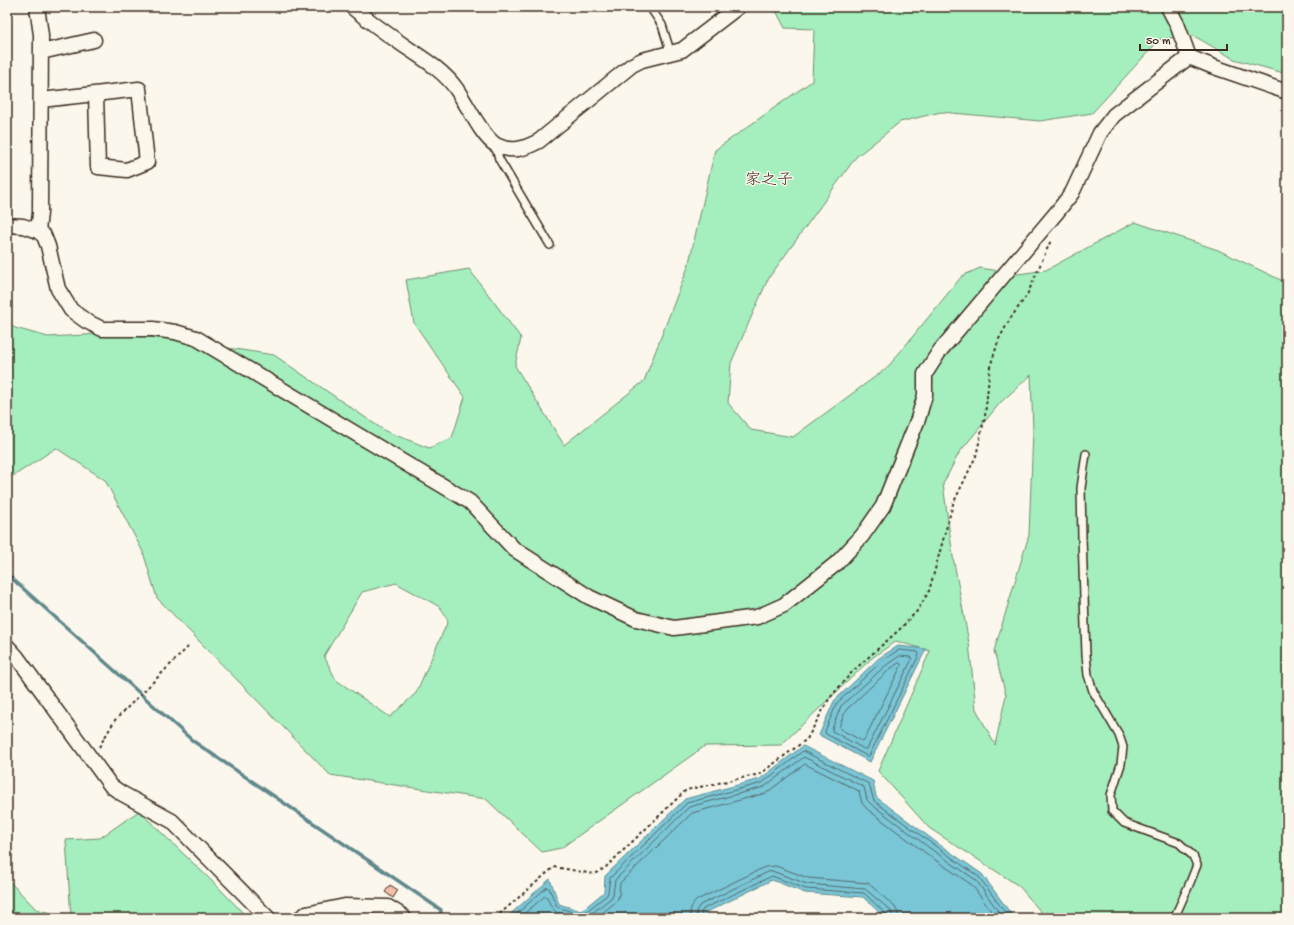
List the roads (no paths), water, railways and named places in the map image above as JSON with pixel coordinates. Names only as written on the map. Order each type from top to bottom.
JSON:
[{"type":"street","points":[[37,7],[42,35],[40,213],[38,231]]},
{"type":"street","points":[[352,7],[370,22],[426,60],[449,81],[456,89],[485,135],[495,144],[507,149],[519,150],[539,141],[632,65],[642,60],[671,54],[682,50],[738,7]]},
{"type":"street","points":[[1168,7],[1177,24],[1189,57],[1287,92]]},
{"type":"street","points":[[41,52],[94,40]]},
{"type":"street","points":[[7,225],[23,226],[38,231],[44,236],[48,246],[58,289],[71,310],[86,321],[102,329],[153,329],[175,332],[196,338],[470,502],[514,549],[589,598],[636,619],[674,628],[757,617],[784,606],[837,563],[862,536],[883,506],[918,419],[925,395],[925,374],[938,352],[1072,194],[1100,134],[1114,115],[1189,57]]},
{"type":"street","points":[[41,100],[139,89],[147,162],[127,170],[98,167],[96,94]]},
{"type":"street","points":[[7,646],[18,657],[111,786],[172,821],[268,918]]},
{"type":"street","points":[[300,918],[306,914],[345,906],[388,907],[402,915],[404,918]]},
{"type":"lane","points":[[650,7],[662,25],[671,54]]},
{"type":"lane","points":[[495,144],[499,159],[550,245]]},
{"type":"lane","points":[[1086,454],[1081,495],[1084,617],[1088,669],[1093,691],[1119,735],[1123,747],[1121,764],[1110,795],[1112,811],[1124,823],[1179,844],[1193,856],[1197,865],[1190,886],[1176,914],[1176,918]]},
{"type":"water","points":[[898,646],[926,649],[870,762],[819,735],[834,701],[879,658]]},
{"type":"water","points":[[803,746],[873,781],[876,797],[940,845],[982,874],[1014,918],[885,918],[863,897],[805,893],[772,880],[705,913],[707,918],[506,918],[550,879],[559,904],[581,911],[604,892],[605,876],[685,799],[760,779]]},
{"type":"waterway","points":[[7,574],[193,741],[441,910],[440,918]]},
{"type":"district","name":"家之子","points":[[769,181]]}]
